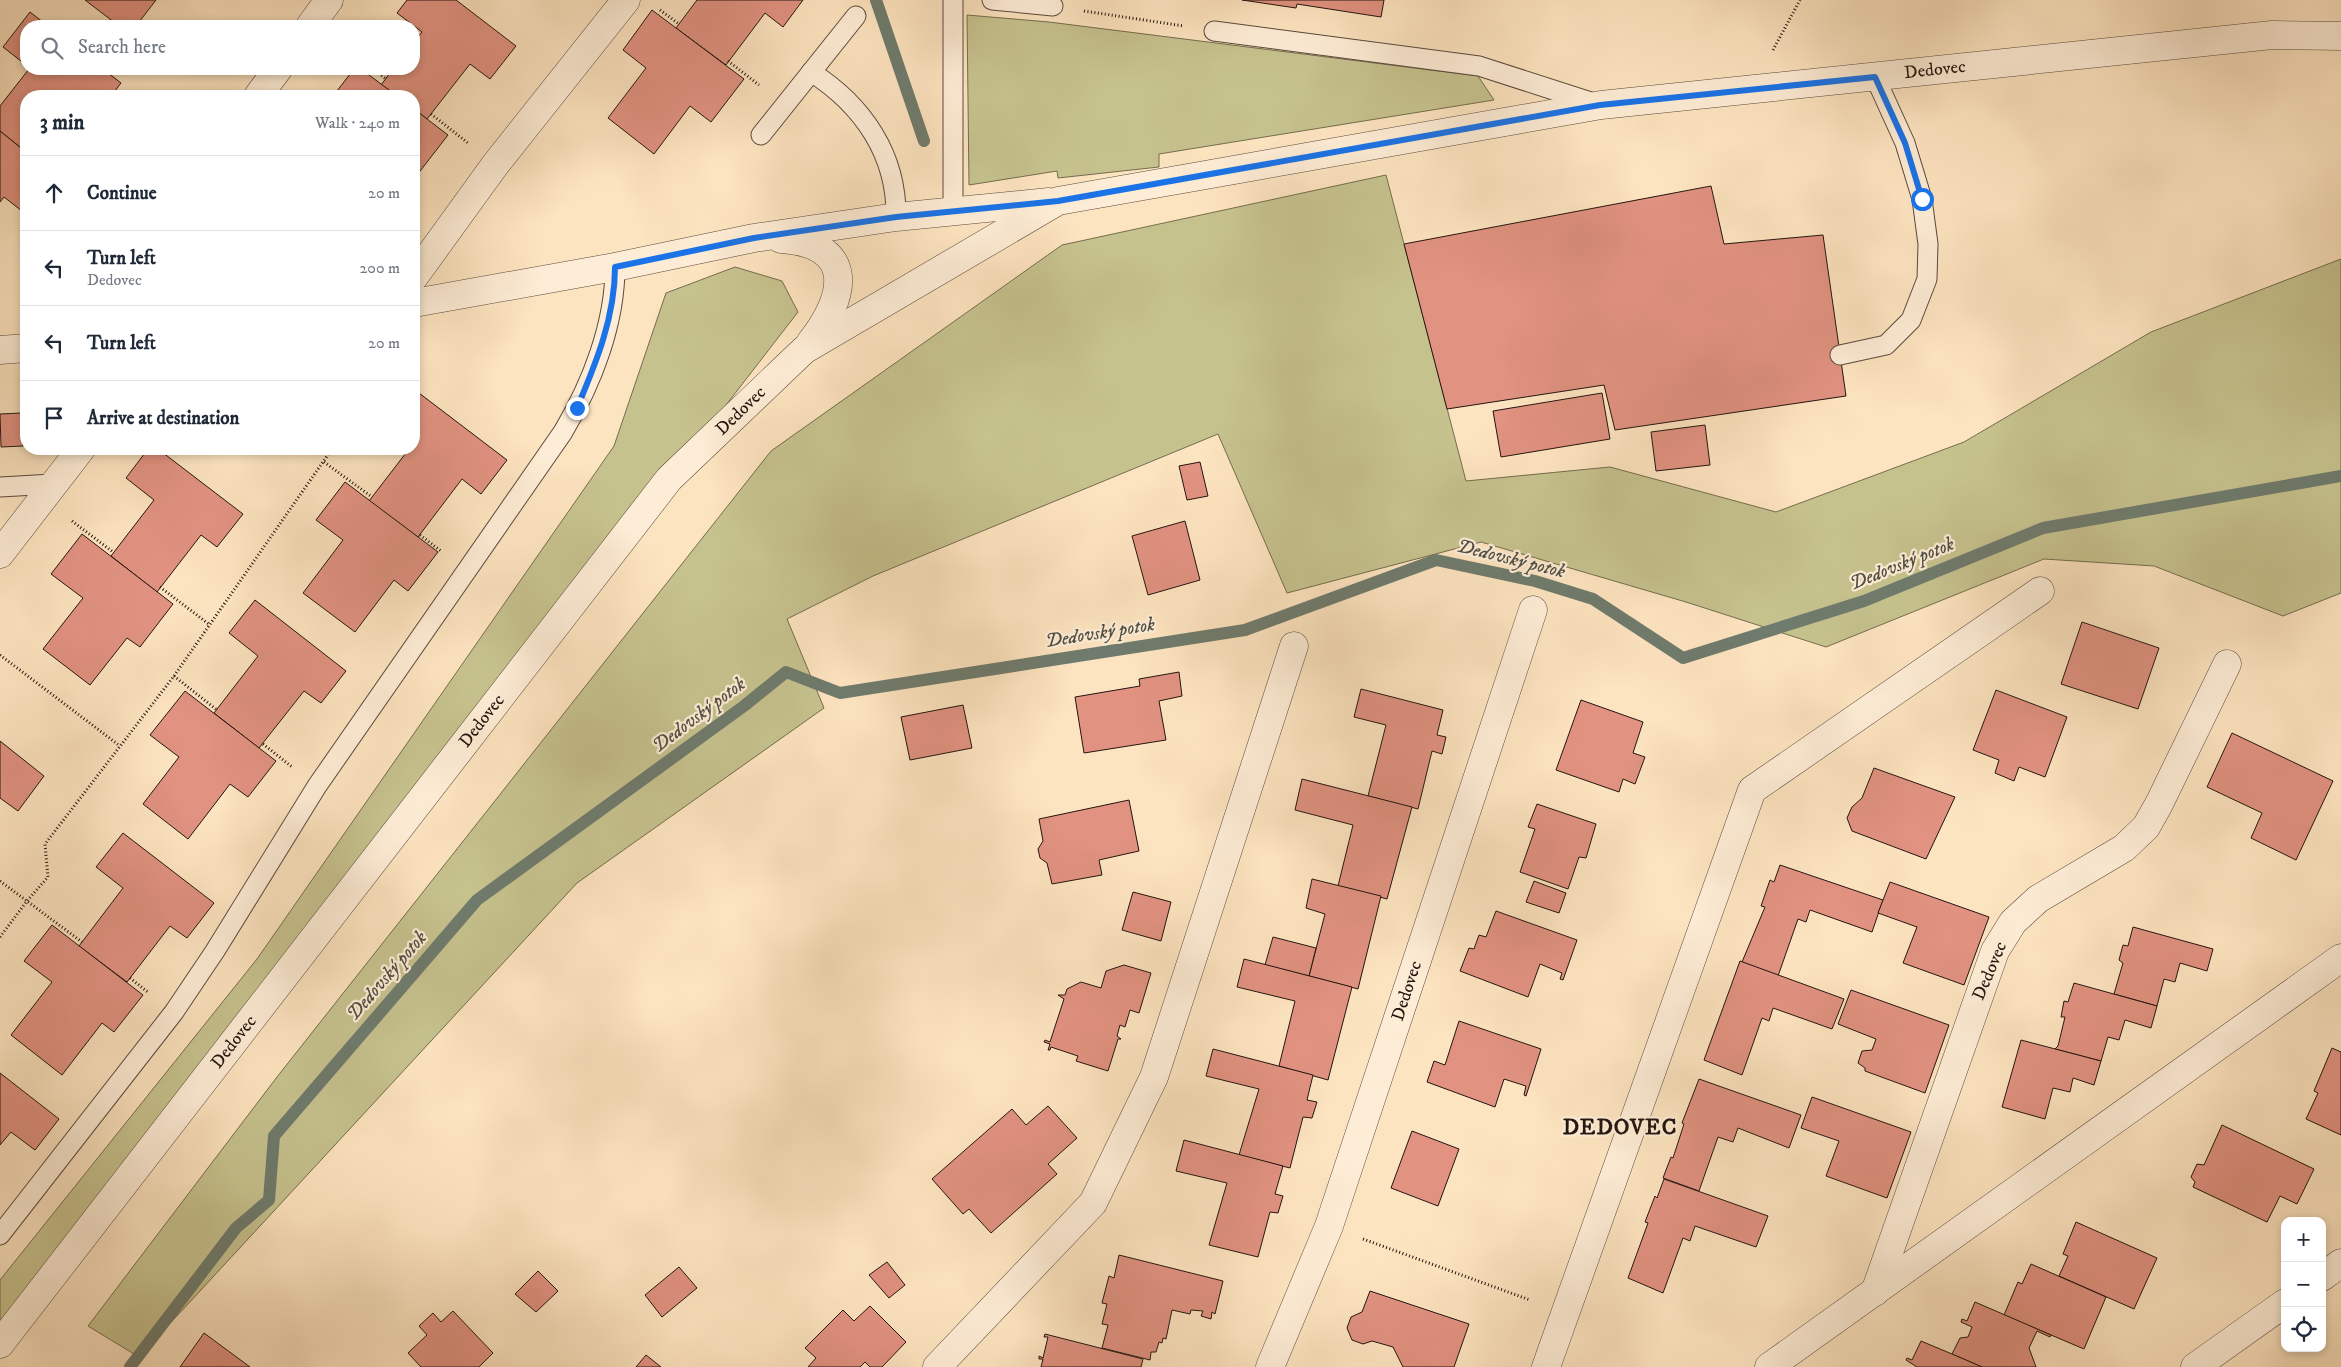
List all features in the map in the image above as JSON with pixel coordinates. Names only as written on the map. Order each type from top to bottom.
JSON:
[{"type":"street","points":[[314,20],[329,0]]},
{"type":"street","points":[[420,269],[495,165],[626,0]]},
{"type":"street","name":"Dedovec","points":[[420,302],[615,267],[754,238],[896,217],[1058,201],[1600,105],[2272,35],[2341,36]]},
{"type":"street","points":[[262,90],[274,75]]},
{"type":"street","name":"Dedovec","points":[[0,1344],[669,480],[804,350],[1058,201]]},
{"type":"street","points":[[754,238],[792,240],[811,244],[824,252],[834,264],[838,276],[836,302],[820,330],[804,350]]},
{"type":"street","points":[[0,350],[20,348]]},
{"type":"street","points":[[0,554],[76,455]]},
{"type":"street","points":[[1546,1367],[1752,790],[2040,591]]},
{"type":"street","name":"Dedovec","points":[[1270,1367],[1329,1226],[1533,610]]},
{"type":"street","points":[[937,1367],[1093,1203],[1154,1077],[1294,646]]},
{"type":"street","name":"Dedovec","points":[[1875,1292],[1995,951],[2013,922],[2038,898],[2124,848],[2146,827],[2227,664]]},
{"type":"street","points":[[1769,1367],[2341,958]]},
{"type":"street","points":[[2326,1274],[2341,1263]]},
{"type":"street","points":[[2195,1367],[2281,1306]]},
{"type":"lane","points":[[953,211],[954,0]]},
{"type":"lane","points":[[992,0],[1053,6]]},
{"type":"lane","points":[[761,135],[856,16]]},
{"type":"lane","points":[[1214,31],[1479,66],[1600,105]]},
{"type":"lane","points":[[810,72],[827,83],[856,111],[887,157],[893,176],[896,217]]},
{"type":"lane","points":[[1840,354],[1886,345],[1911,320],[1927,279],[1928,244],[1922,199],[1905,143],[1875,77]]},
{"type":"lane","points":[[0,1235],[174,1012],[215,951],[318,786],[564,432],[584,391],[605,335],[615,289],[615,267]]},
{"type":"lane","points":[[0,486],[48,491]]},
{"type":"path","points":[[1753,89],[1800,0]]},
{"type":"path","points":[[656,6],[679,24]]},
{"type":"path","points":[[1053,6],[1214,31]]},
{"type":"path","points":[[728,61],[784,104]]},
{"type":"path","points":[[381,75],[386,79]]},
{"type":"path","points":[[431,114],[495,165]]},
{"type":"path","points":[[0,937],[27,901],[48,878],[45,844],[174,676],[328,455]]},
{"type":"path","points":[[324,462],[372,498]]},
{"type":"path","points":[[48,491],[114,552]]},
{"type":"path","points":[[160,587],[210,625]]},
{"type":"path","points":[[0,655],[120,746]]},
{"type":"path","points":[[174,676],[217,710]]},
{"type":"path","points":[[0,881],[82,942]]},
{"type":"path","points":[[1329,1226],[1566,1313]]},
{"type":"shaded area","points":[[967,15],[1049,22],[1478,76],[1494,100],[1159,154],[1159,167],[1058,178],[1057,171],[969,185]]},
{"type":"shaded area","points":[[1386,175],[1466,481],[1610,467],[1776,512],[1964,442],[2151,332],[2341,259],[2341,593],[2283,616],[2154,566],[2044,559],[1826,647],[1686,602],[1481,542],[1287,593],[1218,434],[873,576],[787,619],[824,708],[577,883],[139,1357],[88,1326],[277,1077],[771,451],[1062,245]]},
{"type":"shaded area","points":[[735,267],[782,281],[798,312],[0,1344],[0,1280],[257,959],[614,446],[666,293]]},
{"type":"building","points":[[85,0],[156,0],[141,20],[111,20]]},
{"type":"building","points":[[407,0],[456,0],[516,46],[490,79],[470,64],[427,119],[420,114],[420,90],[388,90],[381,85],[388,75],[420,75],[420,34],[422,32],[420,30],[420,20],[406,20],[397,13]]},
{"type":"building","points":[[697,0],[803,0],[783,27],[765,13],[726,65],[676,28]]},
{"type":"building","points":[[1242,0],[1384,0],[1381,17],[1297,4],[1296,8]]},
{"type":"building","points":[[652,10],[744,79],[711,122],[690,106],[654,154],[608,118],[646,68],[623,50]]},
{"type":"building","points":[[30,12],[40,20],[24,20]]},
{"type":"building","points":[[20,25],[20,60],[3,47]]},
{"type":"building","points":[[24,75],[111,75],[121,83],[116,90],[20,90],[20,147],[0,131],[0,106]]},
{"type":"building","points":[[349,75],[369,75],[389,90],[338,90]]},
{"type":"building","points":[[420,114],[448,135],[420,171]]},
{"type":"building","points":[[0,131],[20,147],[20,209],[4,197],[0,202]]},
{"type":"building","points":[[1711,186],[1724,244],[1823,235],[1846,396],[1615,430],[1604,385],[1447,409],[1404,244]]},
{"type":"building","points":[[1602,393],[1610,439],[1501,457],[1493,411]]},
{"type":"building","points":[[420,394],[507,460],[481,494],[462,479],[418,537],[369,501],[404,455],[420,455]]},
{"type":"building","points":[[20,413],[20,446],[1,447],[0,414]]},
{"type":"building","points":[[1705,425],[1710,465],[1656,471],[1651,432]]},
{"type":"building","points":[[143,455],[166,455],[243,514],[217,547],[201,535],[157,592],[111,556],[154,500],[126,478]]},
{"type":"building","points":[[1200,462],[1208,496],[1187,500],[1179,466]]},
{"type":"building","points":[[345,482],[438,552],[408,591],[394,580],[355,632],[303,593],[343,540],[316,520]]},
{"type":"building","points":[[1185,521],[1200,580],[1148,595],[1132,536]]},
{"type":"building","points":[[82,534],[173,604],[140,647],[127,638],[90,685],[43,649],[83,598],[51,574]]},
{"type":"building","points":[[255,600],[346,671],[321,703],[304,691],[259,748],[214,713],[258,656],[229,633]]},
{"type":"building","points":[[2082,622],[2159,648],[2138,709],[2061,684]]},
{"type":"building","points":[[1179,672],[1182,696],[1159,701],[1166,740],[1084,753],[1075,697],[1140,686],[1139,679]]},
{"type":"building","points":[[1361,689],[1443,710],[1437,735],[1446,737],[1442,754],[1432,751],[1418,809],[1368,796],[1386,725],[1354,717]]},
{"type":"building","points":[[1996,690],[2067,717],[2045,777],[2019,767],[2014,781],[1995,773],[1999,760],[1973,750]]},
{"type":"building","points":[[185,691],[276,761],[248,797],[230,784],[188,839],[143,804],[179,757],[150,735]]},
{"type":"building","points":[[1581,700],[1643,722],[1633,753],[1645,757],[1635,784],[1623,779],[1619,792],[1556,770]]},
{"type":"building","points":[[963,705],[972,748],[910,760],[901,717]]},
{"type":"building","points":[[2232,733],[2333,781],[2296,860],[2251,838],[2262,813],[2207,787]]},
{"type":"building","points":[[0,741],[44,776],[18,811],[0,798]]},
{"type":"building","points":[[1874,768],[1955,797],[1926,859],[1852,831],[1847,818],[1852,807],[1862,798]]},
{"type":"building","points":[[1302,779],[1412,807],[1387,899],[1338,886],[1353,825],[1295,810]]},
{"type":"building","points":[[1129,800],[1139,851],[1099,860],[1102,875],[1052,884],[1047,863],[1040,858],[1038,849],[1043,841],[1039,819]]},
{"type":"building","points":[[1537,804],[1596,824],[1586,858],[1579,857],[1568,889],[1520,872],[1535,829],[1528,827]]},
{"type":"building","points":[[123,833],[214,903],[187,938],[170,926],[127,982],[79,946],[123,888],[96,867]]},
{"type":"building","points":[[1780,865],[1883,900],[1872,932],[1810,910],[1806,922],[1798,919],[1778,976],[1742,962],[1765,907],[1761,906],[1770,880],[1774,882]]},
{"type":"building","points":[[1312,879],[1381,896],[1358,989],[1309,976],[1325,914],[1306,908]]},
{"type":"building","points":[[1534,881],[1566,893],[1559,913],[1526,902]]},
{"type":"building","points":[[1890,882],[1989,917],[1964,985],[1903,963],[1917,927],[1878,913]]},
{"type":"building","points":[[1133,892],[1171,902],[1161,941],[1122,930]]},
{"type":"building","points":[[1496,911],[1577,940],[1563,980],[1560,979],[1562,973],[1540,964],[1528,997],[1460,971],[1469,948],[1474,949],[1479,935],[1486,937]]},
{"type":"building","points":[[52,925],[143,995],[114,1032],[102,1023],[62,1075],[11,1035],[52,982],[24,961]]},
{"type":"building","points":[[2133,927],[2213,949],[2207,971],[2180,963],[2175,982],[2164,979],[2157,1006],[2114,994],[2123,963],[2119,960],[2123,945],[2128,946]]},
{"type":"building","points":[[1273,937],[1316,948],[1309,976],[1265,965]]},
{"type":"building","points":[[1244,959],[1352,987],[1328,1080],[1279,1066],[1295,1001],[1237,987]]},
{"type":"building","points":[[1740,961],[1844,999],[1832,1029],[1773,1008],[1769,1021],[1762,1018],[1742,1075],[1704,1060]]},
{"type":"building","points":[[1124,965],[1151,973],[1139,1013],[1130,1010],[1125,1027],[1120,1025],[1117,1036],[1121,1039],[1118,1039],[1108,1071],[1076,1061],[1078,1056],[1051,1047],[1048,1050],[1050,1044],[1044,1042],[1045,1040],[1050,1042],[1064,999],[1058,995],[1065,995],[1067,989],[1081,982],[1101,988],[1106,971]]},
{"type":"building","points":[[2074,983],[2157,1006],[2151,1028],[2125,1020],[2119,1040],[2108,1037],[2101,1061],[2055,1049],[2058,1046],[2065,1017],[2061,1017],[2064,1001],[2068,1002]]},
{"type":"building","points":[[1851,990],[1949,1025],[1925,1093],[1865,1071],[1865,1068],[1858,1063],[1862,1051],[1872,1050],[1876,1039],[1838,1024]]},
{"type":"building","points":[[1459,1021],[1541,1049],[1526,1096],[1524,1095],[1526,1086],[1504,1079],[1495,1107],[1427,1082],[1434,1061],[1445,1065]]},
{"type":"building","points":[[2021,1040],[2101,1061],[2094,1085],[2073,1078],[2070,1092],[2053,1088],[2045,1119],[2002,1107]]},
{"type":"building","points":[[2332,1048],[2341,1052],[2341,1135],[2306,1119],[2318,1093],[2314,1091]]},
{"type":"building","points":[[1213,1049],[1313,1075],[1307,1100],[1317,1102],[1312,1118],[1303,1117],[1290,1168],[1239,1155],[1259,1089],[1206,1076]]},
{"type":"building","points":[[0,1073],[59,1119],[35,1150],[11,1132],[0,1145]]},
{"type":"building","points":[[1699,1079],[1801,1115],[1789,1148],[1738,1128],[1733,1142],[1718,1137],[1699,1191],[1663,1178],[1671,1157],[1673,1158],[1684,1124],[1682,1123]]},
{"type":"building","points":[[1812,1097],[1911,1132],[1887,1198],[1826,1176],[1839,1141],[1801,1128]]},
{"type":"building","points":[[1048,1106],[1077,1138],[1048,1164],[1057,1174],[991,1233],[969,1209],[963,1214],[932,1179],[1012,1109],[1026,1125]]},
{"type":"building","points":[[2222,1125],[2314,1169],[2297,1204],[2280,1196],[2267,1222],[2193,1187],[2195,1182],[2191,1177],[2197,1164],[2204,1165]]},
{"type":"building","points":[[1412,1131],[1459,1149],[1438,1206],[1391,1188]]},
{"type":"building","points":[[1184,1140],[1283,1166],[1275,1194],[1283,1196],[1278,1213],[1270,1212],[1258,1257],[1209,1245],[1227,1183],[1176,1171]]},
{"type":"building","points":[[1664,1179],[1768,1216],[1756,1247],[1695,1226],[1690,1241],[1683,1238],[1663,1293],[1628,1278],[1648,1223],[1645,1222]]},
{"type":"building","points":[[2076,1222],[2157,1258],[2134,1309],[2059,1276],[2068,1256],[2063,1254]]},
{"type":"building","points":[[1119,1255],[1223,1281],[1215,1314],[1212,1312],[1211,1319],[1201,1316],[1203,1311],[1191,1310],[1190,1314],[1172,1310],[1166,1339],[1163,1338],[1162,1343],[1159,1342],[1156,1352],[1151,1352],[1150,1360],[1102,1348],[1108,1325],[1102,1324],[1107,1304],[1102,1303],[1109,1276],[1114,1278]]},
{"type":"building","points":[[887,1262],[905,1285],[889,1298],[869,1275]]},
{"type":"building","points":[[2031,1264],[2106,1297],[2084,1349],[2004,1315],[2018,1282],[2022,1284]]},
{"type":"building","points":[[679,1267],[697,1288],[662,1317],[645,1295]]},
{"type":"building","points":[[538,1271],[558,1291],[536,1312],[515,1294]]},
{"type":"building","points":[[1370,1291],[1469,1324],[1454,1367],[1403,1367],[1393,1347],[1372,1341],[1363,1344],[1352,1340],[1347,1328],[1351,1317],[1362,1312]]},
{"type":"building","points":[[1975,1302],[2051,1335],[2050,1337],[2037,1331],[2029,1348],[2036,1367],[1982,1367],[1952,1354],[1960,1338],[1968,1337],[1972,1327],[1961,1322],[1962,1319],[1967,1321]]},
{"type":"building","points":[[870,1306],[906,1342],[882,1367],[870,1367],[865,1362],[860,1367],[808,1367],[816,1358],[805,1348],[843,1310],[854,1321]]},
{"type":"building","points":[[453,1311],[493,1353],[479,1367],[421,1367],[408,1353],[427,1335],[419,1326],[433,1313],[441,1322]]},
{"type":"building","points":[[204,1333],[250,1367],[180,1367]]},
{"type":"building","points":[[1045,1334],[1143,1359],[1141,1367],[1041,1367],[1043,1359],[1039,1359],[1039,1356],[1043,1358],[1048,1337],[1044,1337]]},
{"type":"building","points":[[1921,1341],[1982,1367],[1917,1367],[1906,1360],[1907,1358],[1912,1360]]},
{"type":"building","points":[[646,1355],[661,1367],[636,1367]]},
{"type":"waterway","points":[[876,0],[924,141]]},
{"type":"waterway","name":"Dedovský potok","points":[[130,1367],[236,1228],[269,1200],[274,1136],[477,900],[744,706],[786,672],[840,693],[1245,630],[1436,560],[1535,581],[1593,599],[1683,658],[1864,601],[2043,528],[2341,476]]},
{"type":"district","name":"DEDOVEC","points":[[1620,1127]]},
{"type":"route","points":[[577,408],[605,335],[615,289],[615,267],[754,238],[896,217],[1058,201],[1600,105],[1875,77],[1905,143],[1922,199]]}]
